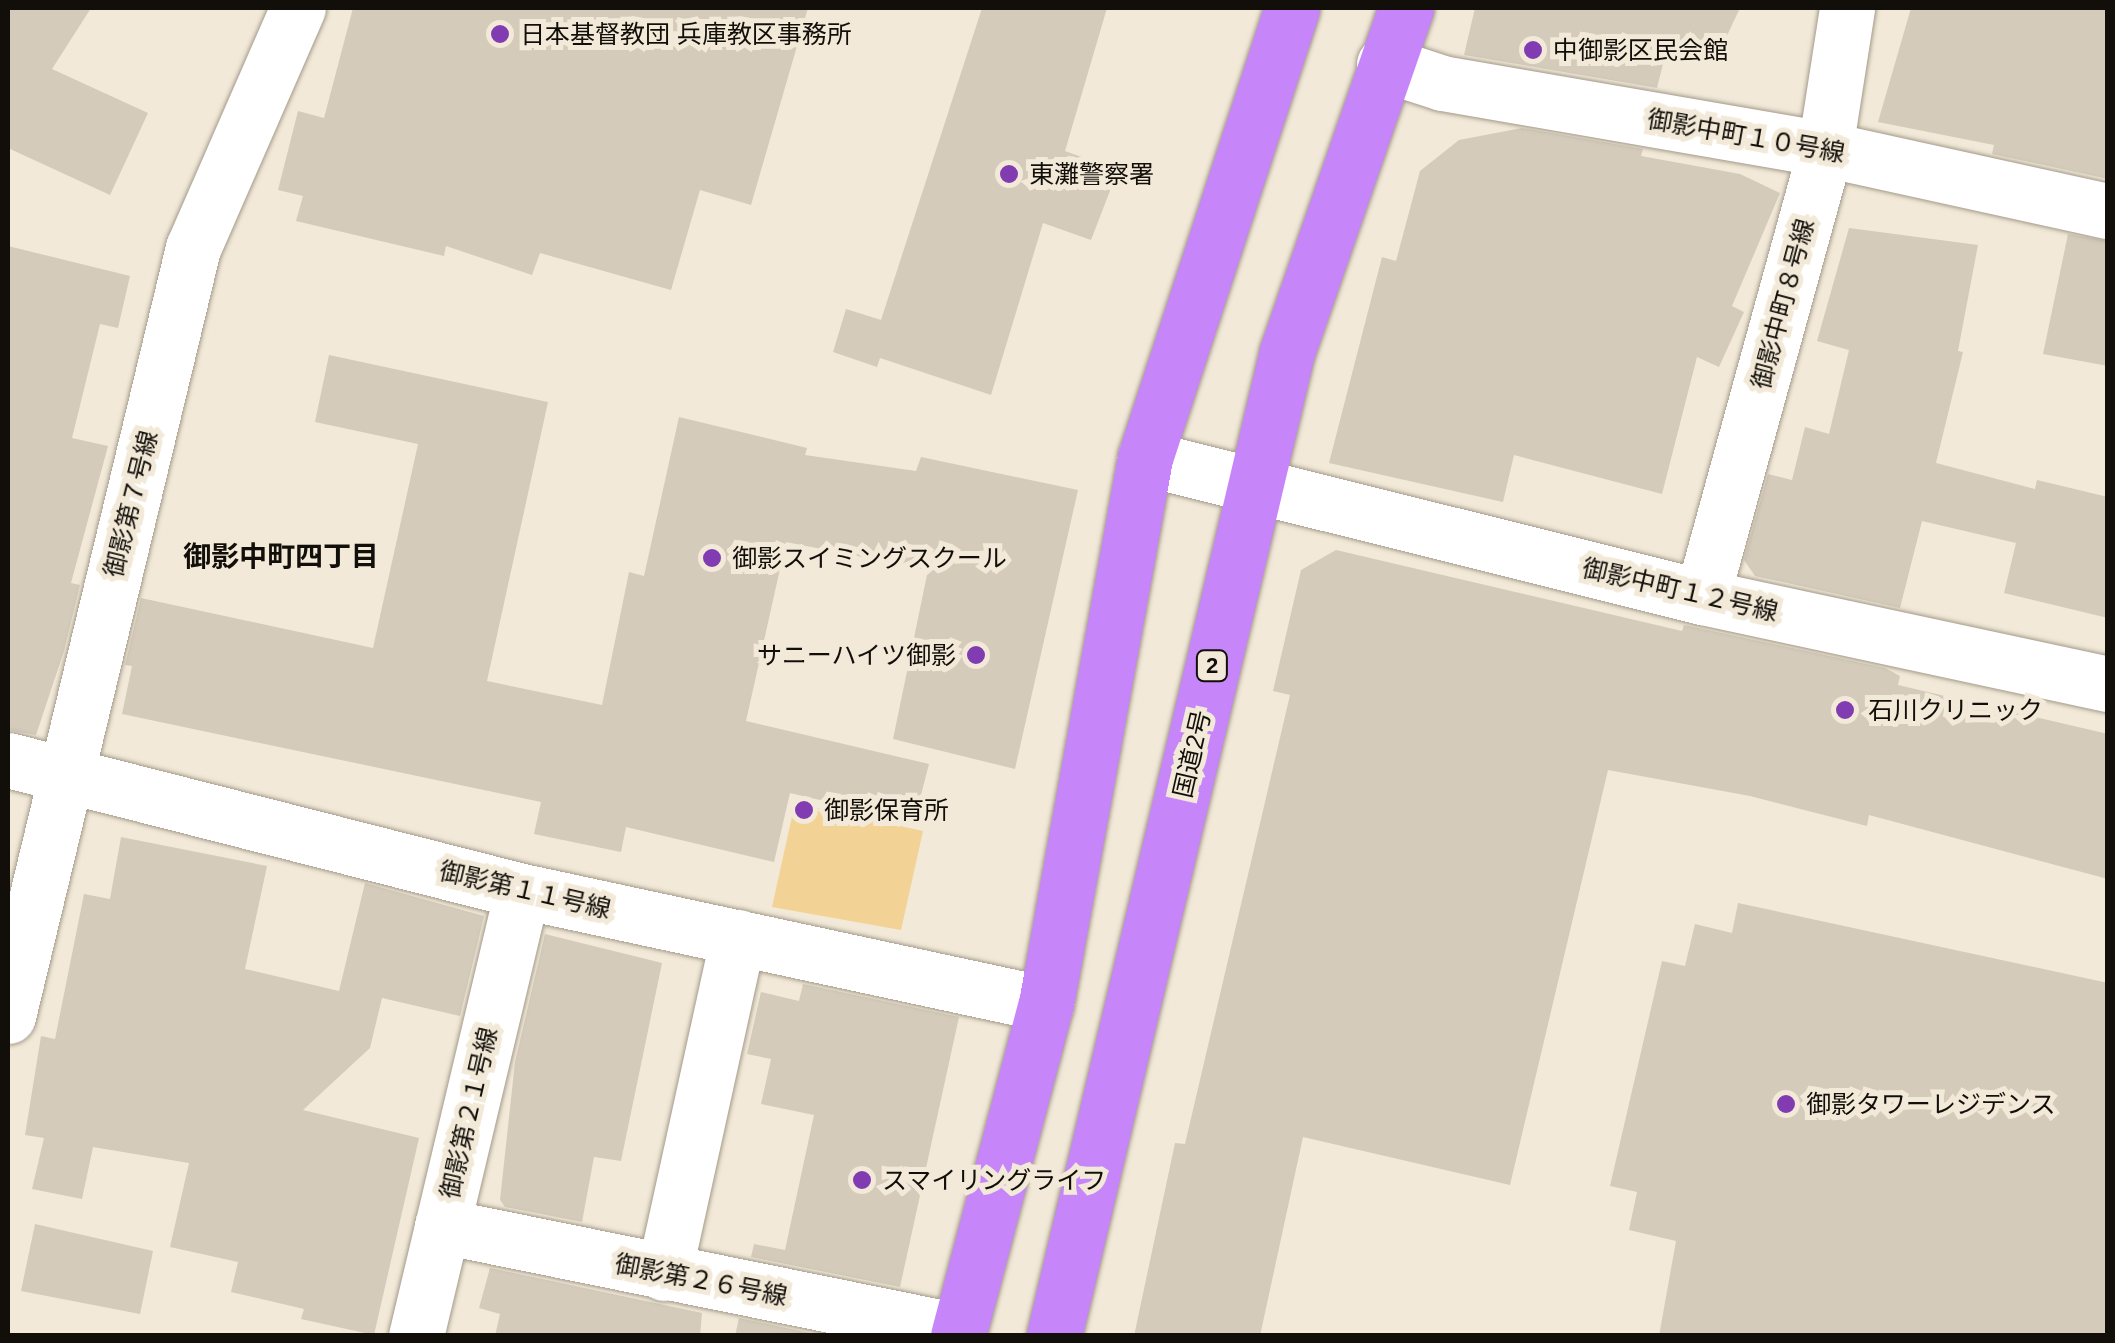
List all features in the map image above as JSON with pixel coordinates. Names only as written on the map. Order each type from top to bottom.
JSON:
[{"type":"highway","points":[[959,1333],[1046,1004],[1145,458],[1292,8]]},
{"type":"highway","name":"国道2号","points":[[1054,1336],[1298,314],[1406,8]]},
{"type":"street","name":"御影第７号線","points":[[8,1016],[193,248],[298,8]]},
{"type":"street","name":"御影中町８号線","points":[[1702,596],[1825,149],[1847,8]]},
{"type":"street","name":"御影中町１０号線","points":[[1384,64],[1442,83],[1825,149],[2108,211]]},
{"type":"street","name":"御影中町１２号線","points":[[1145,458],[1254,489],[1702,596],[2108,684]]},
{"type":"street","name":"御影第１１号線","points":[[8,760],[522,891],[1046,1004]]},
{"type":"street","name":"御影第２１号線","points":[[416,1336],[522,891]]},
{"type":"street","points":[[664,1273],[738,938]]},
{"type":"street","name":"御影第２６号線","points":[[442,1226],[959,1333]]},
{"type":"shaded area","points":[[795,803],[923,831],[901,930],[772,907]]},
{"type":"building","points":[[8,8],[91,8],[52,69],[148,113],[110,195],[8,148]]},
{"type":"building","points":[[353,8],[808,8],[751,205],[700,190],[671,290],[540,253],[532,275],[446,246],[444,256],[296,221],[303,196],[278,190],[298,111],[324,118]]},
{"type":"building","name":"東灘警察署","points":[[982,8],[1107,8],[1065,151],[1118,170],[1091,240],[1043,223],[991,395],[880,358],[877,367],[833,352],[846,309],[881,320]]},
{"type":"building","points":[[1475,8],[1740,8],[1715,61],[1669,40],[1657,88],[1464,55]]},
{"type":"building","points":[[1911,8],[2108,8],[2108,179],[1992,154],[1994,145],[1878,122]]},
{"type":"building","points":[[1522,128],[1643,149],[1641,156],[1740,174],[1780,193],[1732,306],[1744,312],[1719,367],[1697,357],[1662,494],[1514,455],[1503,502],[1329,463],[1382,257],[1396,261],[1420,171],[1459,140]]},
{"type":"building","points":[[1849,228],[1978,245],[1958,351],[1963,352],[1936,463],[2035,489],[2037,480],[2108,497],[2108,618],[2004,593],[2016,543],[1922,521],[1900,608],[1755,576],[1744,560],[1768,474],[1792,480],[1805,427],[1829,434],[1849,350],[1817,341]]},
{"type":"building","points":[[2068,234],[2108,241],[2108,366],[2043,354]]},
{"type":"building","points":[[8,246],[130,276],[118,328],[100,324],[72,438],[108,446],[71,583],[80,585],[64,651],[36,735],[8,730]]},
{"type":"building","points":[[329,355],[548,402],[487,681],[602,705],[629,572],[644,576],[679,417],[807,448],[805,455],[916,471],[921,457],[1078,490],[1015,769],[893,739],[928,570],[786,542],[746,721],[929,764],[914,822],[790,793],[774,862],[626,827],[621,852],[534,834],[541,802],[122,714],[132,666],[125,665],[141,598],[373,648],[418,444],[315,422]]},
{"type":"building","points":[[1336,550],[1682,631],[1684,625],[1885,668],[1900,676],[1898,685],[2108,734],[2108,879],[1869,815],[1867,826],[1750,796],[1608,770],[1510,1185],[1303,1137],[1260,1336],[1134,1336],[1175,1143],[1185,1144],[1290,695],[1273,691],[1301,570]]},
{"type":"building","points":[[121,837],[267,866],[245,969],[339,991],[365,883],[484,916],[460,1016],[382,998],[370,1048],[303,1110],[419,1138],[374,1335],[301,1319],[304,1309],[231,1292],[238,1262],[170,1247],[189,1163],[93,1147],[82,1199],[32,1189],[44,1138],[25,1135],[41,1036],[55,1039],[84,894],[110,899]]},
{"type":"building","points":[[1738,903],[2108,983],[2108,1336],[1659,1336],[1676,1241],[1629,1230],[1637,1192],[1610,1186],[1662,961],[1685,966],[1695,924],[1732,933]]},
{"type":"building","points":[[545,934],[662,963],[621,1161],[594,1157],[582,1222],[505,1207],[500,1200],[515,1062]]},
{"type":"building","name":"スマイリングライフ","points":[[803,984],[959,1017],[900,1287],[751,1257],[754,1244],[785,1250],[814,1115],[761,1104],[771,1059],[747,1054],[761,992],[799,1001]]},
{"type":"building","points":[[35,1224],[153,1251],[140,1314],[21,1291]]},
{"type":"building","points":[[490,1268],[702,1313],[700,1336],[495,1336],[500,1314],[479,1308]]},
{"type":"building","points":[[739,1318],[824,1336],[735,1336]]},
{"type":"place","name":"日本基督教団 兵庫教区事務所","points":[[500,34]]},
{"type":"place","name":"中御影区民会館","points":[[1533,50]]},
{"type":"place","name":"東灘警察署","points":[[1009,174]]},
{"type":"place","name":"御影スイミングスクール","points":[[712,558]]},
{"type":"place","name":"サニーハイツ御影","points":[[976,655]]},
{"type":"place","name":"石川クリニック","points":[[1845,710]]},
{"type":"place","name":"御影保育所","points":[[804,810]]},
{"type":"place","name":"御影タワーレジデンス","points":[[1786,1104]]},
{"type":"place","name":"スマイリングライフ","points":[[862,1180]]},
{"type":"district","name":"御影中町四丁目","points":[[281,557]]}]
